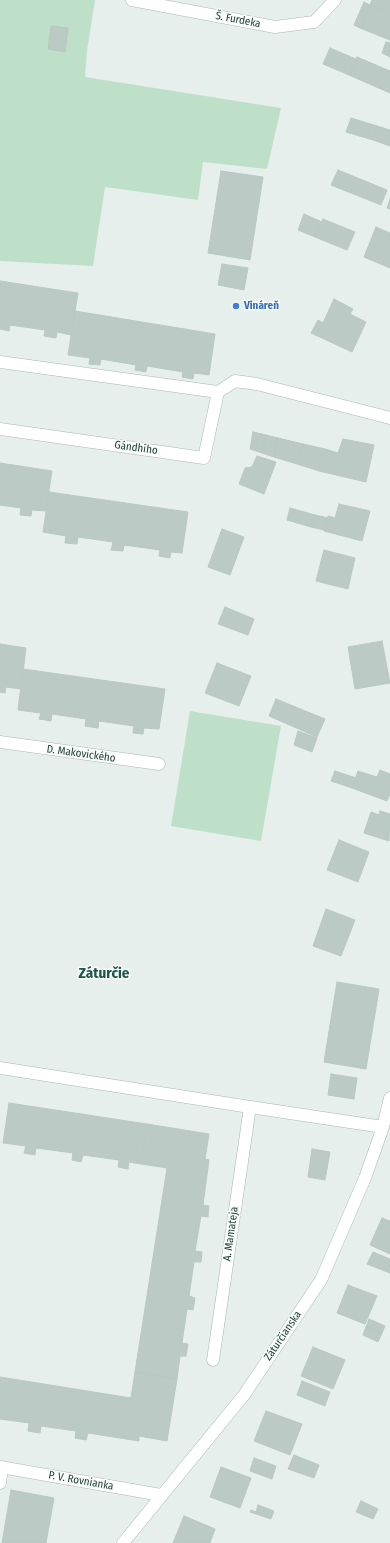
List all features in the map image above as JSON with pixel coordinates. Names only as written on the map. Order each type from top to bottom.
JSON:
[{"type":"street","name":"Š. Furdeka","points":[[132,0],[275,27],[314,22],[334,0]]},
{"type":"street","points":[[0,362],[218,392],[235,381],[257,384],[390,418]]},
{"type":"street","name":"Gándhího","points":[[0,429],[204,458],[218,392]]},
{"type":"street","name":"D. Makovického","points":[[1,745],[159,764]]},
{"type":"street","points":[[0,1068],[383,1126]]},
{"type":"street","name":"Záturčianska","points":[[123,1543],[244,1395],[321,1280],[365,1178],[383,1126],[390,1098]]},
{"type":"street","name":"A. Mamateja","points":[[213,1360],[250,1107]]},
{"type":"street","points":[[0,1483],[1,1467]]},
{"type":"street","name":"P. V. Rovnianka","points":[[1,1467],[162,1495]]},
{"type":"green space","points":[[0,0],[95,0],[87,51],[85,77],[281,108],[267,169],[203,162],[198,200],[105,187],[93,266],[0,261]]},
{"type":"green space","points":[[190,711],[281,726],[261,841],[171,826]]},
{"type":"building","points":[[372,0],[390,0],[390,13],[370,5]]},
{"type":"building","points":[[364,2],[370,5],[360,28],[354,25]]},
{"type":"building","points":[[370,5],[390,13],[390,40],[360,28]]},
{"type":"building","points":[[51,26],[68,28],[65,52],[48,49]]},
{"type":"building","points":[[386,42],[390,43],[390,57],[382,53]]},
{"type":"building","points":[[330,48],[356,59],[349,75],[323,64]]},
{"type":"building","points":[[357,57],[390,71],[390,93],[349,75]]},
{"type":"building","points":[[351,118],[377,126],[373,140],[346,132]]},
{"type":"building","points":[[377,126],[390,130],[390,146],[373,140]]},
{"type":"building","points":[[338,170],[387,190],[381,205],[331,185]]},
{"type":"building","points":[[221,171],[263,177],[250,260],[208,253]]},
{"type":"building","points":[[390,199],[390,209],[387,208]]},
{"type":"building","points":[[304,214],[322,222],[315,237],[298,230]]},
{"type":"building","points":[[323,219],[355,232],[347,250],[315,237]]},
{"type":"building","points":[[376,227],[390,233],[390,268],[364,257]]},
{"type":"building","points":[[222,264],[248,268],[244,290],[218,285]]},
{"type":"building","points":[[0,281],[78,293],[71,335],[57,332],[56,338],[44,336],[45,330],[10,325],[9,331],[0,329]]},
{"type":"building","points":[[334,299],[353,309],[350,314],[366,322],[352,352],[311,333],[318,320],[323,323]]},
{"type":"building","points":[[75,311],[215,334],[209,375],[194,373],[193,379],[182,377],[183,372],[147,366],[146,372],[135,370],[136,365],[101,359],[100,365],[89,364],[90,358],[68,355]]},
{"type":"building","points":[[253,432],[266,435],[262,453],[250,449]]},
{"type":"building","points":[[266,435],[278,438],[274,457],[262,453]]},
{"type":"building","points":[[278,438],[303,444],[297,464],[274,457]]},
{"type":"building","points":[[343,439],[374,445],[366,482],[319,471],[325,449],[338,453]]},
{"type":"building","points":[[303,444],[325,449],[319,471],[297,464]]},
{"type":"building","points":[[257,456],[276,462],[264,494],[239,484],[245,468],[252,467]]},
{"type":"building","points":[[0,463],[52,471],[46,511],[32,510],[31,516],[20,515],[21,508],[0,505]]},
{"type":"building","points":[[49,492],[188,512],[182,553],[171,552],[170,558],[159,556],[160,550],[124,545],[123,551],[111,550],[113,542],[78,537],[77,544],[65,543],[66,536],[43,532]]},
{"type":"building","points":[[339,504],[370,511],[362,541],[324,531],[328,516],[335,518]]},
{"type":"building","points":[[290,508],[315,515],[311,527],[287,520]]},
{"type":"building","points":[[315,515],[328,518],[324,530],[311,527]]},
{"type":"building","points":[[222,529],[244,537],[230,575],[208,567]]},
{"type":"building","points":[[324,550],[355,558],[348,589],[316,581]]},
{"type":"building","points":[[225,607],[254,619],[248,635],[218,624]]},
{"type":"building","points":[[382,641],[390,683],[355,689],[348,647]]},
{"type":"building","points":[[0,644],[26,648],[21,689],[6,687],[5,693],[0,692]]},
{"type":"building","points":[[217,663],[251,676],[239,706],[205,693]]},
{"type":"building","points":[[23,669],[165,689],[159,729],[144,728],[143,734],[133,733],[134,726],[99,721],[98,728],[85,726],[86,719],[52,714],[51,721],[39,719],[41,713],[18,710]]},
{"type":"building","points":[[276,699],[325,719],[317,737],[269,716]]},
{"type":"building","points":[[298,731],[317,738],[312,752],[294,745]]},
{"type":"building","points":[[380,770],[390,774],[390,794],[387,801],[352,788],[358,771],[377,777]]},
{"type":"building","points":[[335,771],[356,778],[352,788],[331,781]]},
{"type":"building","points":[[380,811],[390,814],[389,841],[364,833],[371,812],[379,815]]},
{"type":"building","points":[[339,840],[369,852],[358,882],[327,870]]},
{"type":"building","points":[[326,909],[355,920],[341,956],[313,946]]},
{"type":"building","points":[[337,982],[379,989],[366,1069],[324,1062]]},
{"type":"building","points":[[331,1074],[357,1078],[354,1099],[328,1095]]},
{"type":"building","points":[[9,1103],[147,1124],[141,1164],[129,1162],[128,1169],[118,1167],[119,1160],[83,1155],[81,1162],[72,1160],[73,1153],[36,1148],[35,1155],[24,1153],[26,1146],[3,1143]]},
{"type":"building","points":[[147,1124],[209,1134],[205,1159],[209,1160],[203,1205],[209,1206],[208,1217],[201,1216],[195,1251],[202,1252],[201,1262],[194,1262],[189,1296],[195,1298],[193,1310],[187,1309],[182,1343],[188,1344],[186,1356],[180,1356],[177,1379],[135,1372],[167,1168],[141,1164]]},
{"type":"building","points":[[312,1149],[330,1152],[325,1180],[308,1177]]},
{"type":"building","points":[[382,1218],[390,1221],[390,1254],[370,1245]]},
{"type":"building","points":[[373,1252],[390,1259],[390,1273],[367,1264]]},
{"type":"building","points":[[348,1285],[377,1296],[365,1324],[337,1313]]},
{"type":"building","points":[[369,1319],[385,1326],[382,1333],[366,1327]]},
{"type":"building","points":[[366,1327],[382,1333],[378,1342],[363,1335]]},
{"type":"building","points":[[313,1347],[345,1360],[333,1389],[301,1376]]},
{"type":"building","points":[[135,1372],[177,1379],[167,1441],[139,1436],[139,1441],[88,1433],[86,1440],[75,1438],[76,1431],[41,1426],[40,1433],[33,1432],[28,1431],[29,1423],[0,1419],[0,1377],[131,1398]]},
{"type":"building","points":[[302,1381],[330,1392],[325,1406],[297,1395]]},
{"type":"building","points":[[266,1411],[302,1424],[290,1455],[254,1441]]},
{"type":"building","points":[[294,1455],[319,1465],[314,1478],[288,1469]]},
{"type":"building","points":[[254,1458],[276,1466],[272,1479],[250,1471]]},
{"type":"building","points":[[221,1467],[251,1478],[240,1508],[210,1497]]},
{"type":"building","points":[[11,1490],[54,1498],[46,1543],[2,1543]]},
{"type":"building","points":[[361,1501],[378,1509],[373,1519],[356,1512]]},
{"type":"building","points":[[258,1505],[274,1511],[271,1519],[250,1512],[251,1510],[256,1512]]},
{"type":"building","points":[[184,1516],[215,1529],[210,1543],[173,1543]]},
{"type":"place","name":"Vináreň","points":[[236,306]]},
{"type":"district","name":"Záturčie","points":[[104,974]]}]
